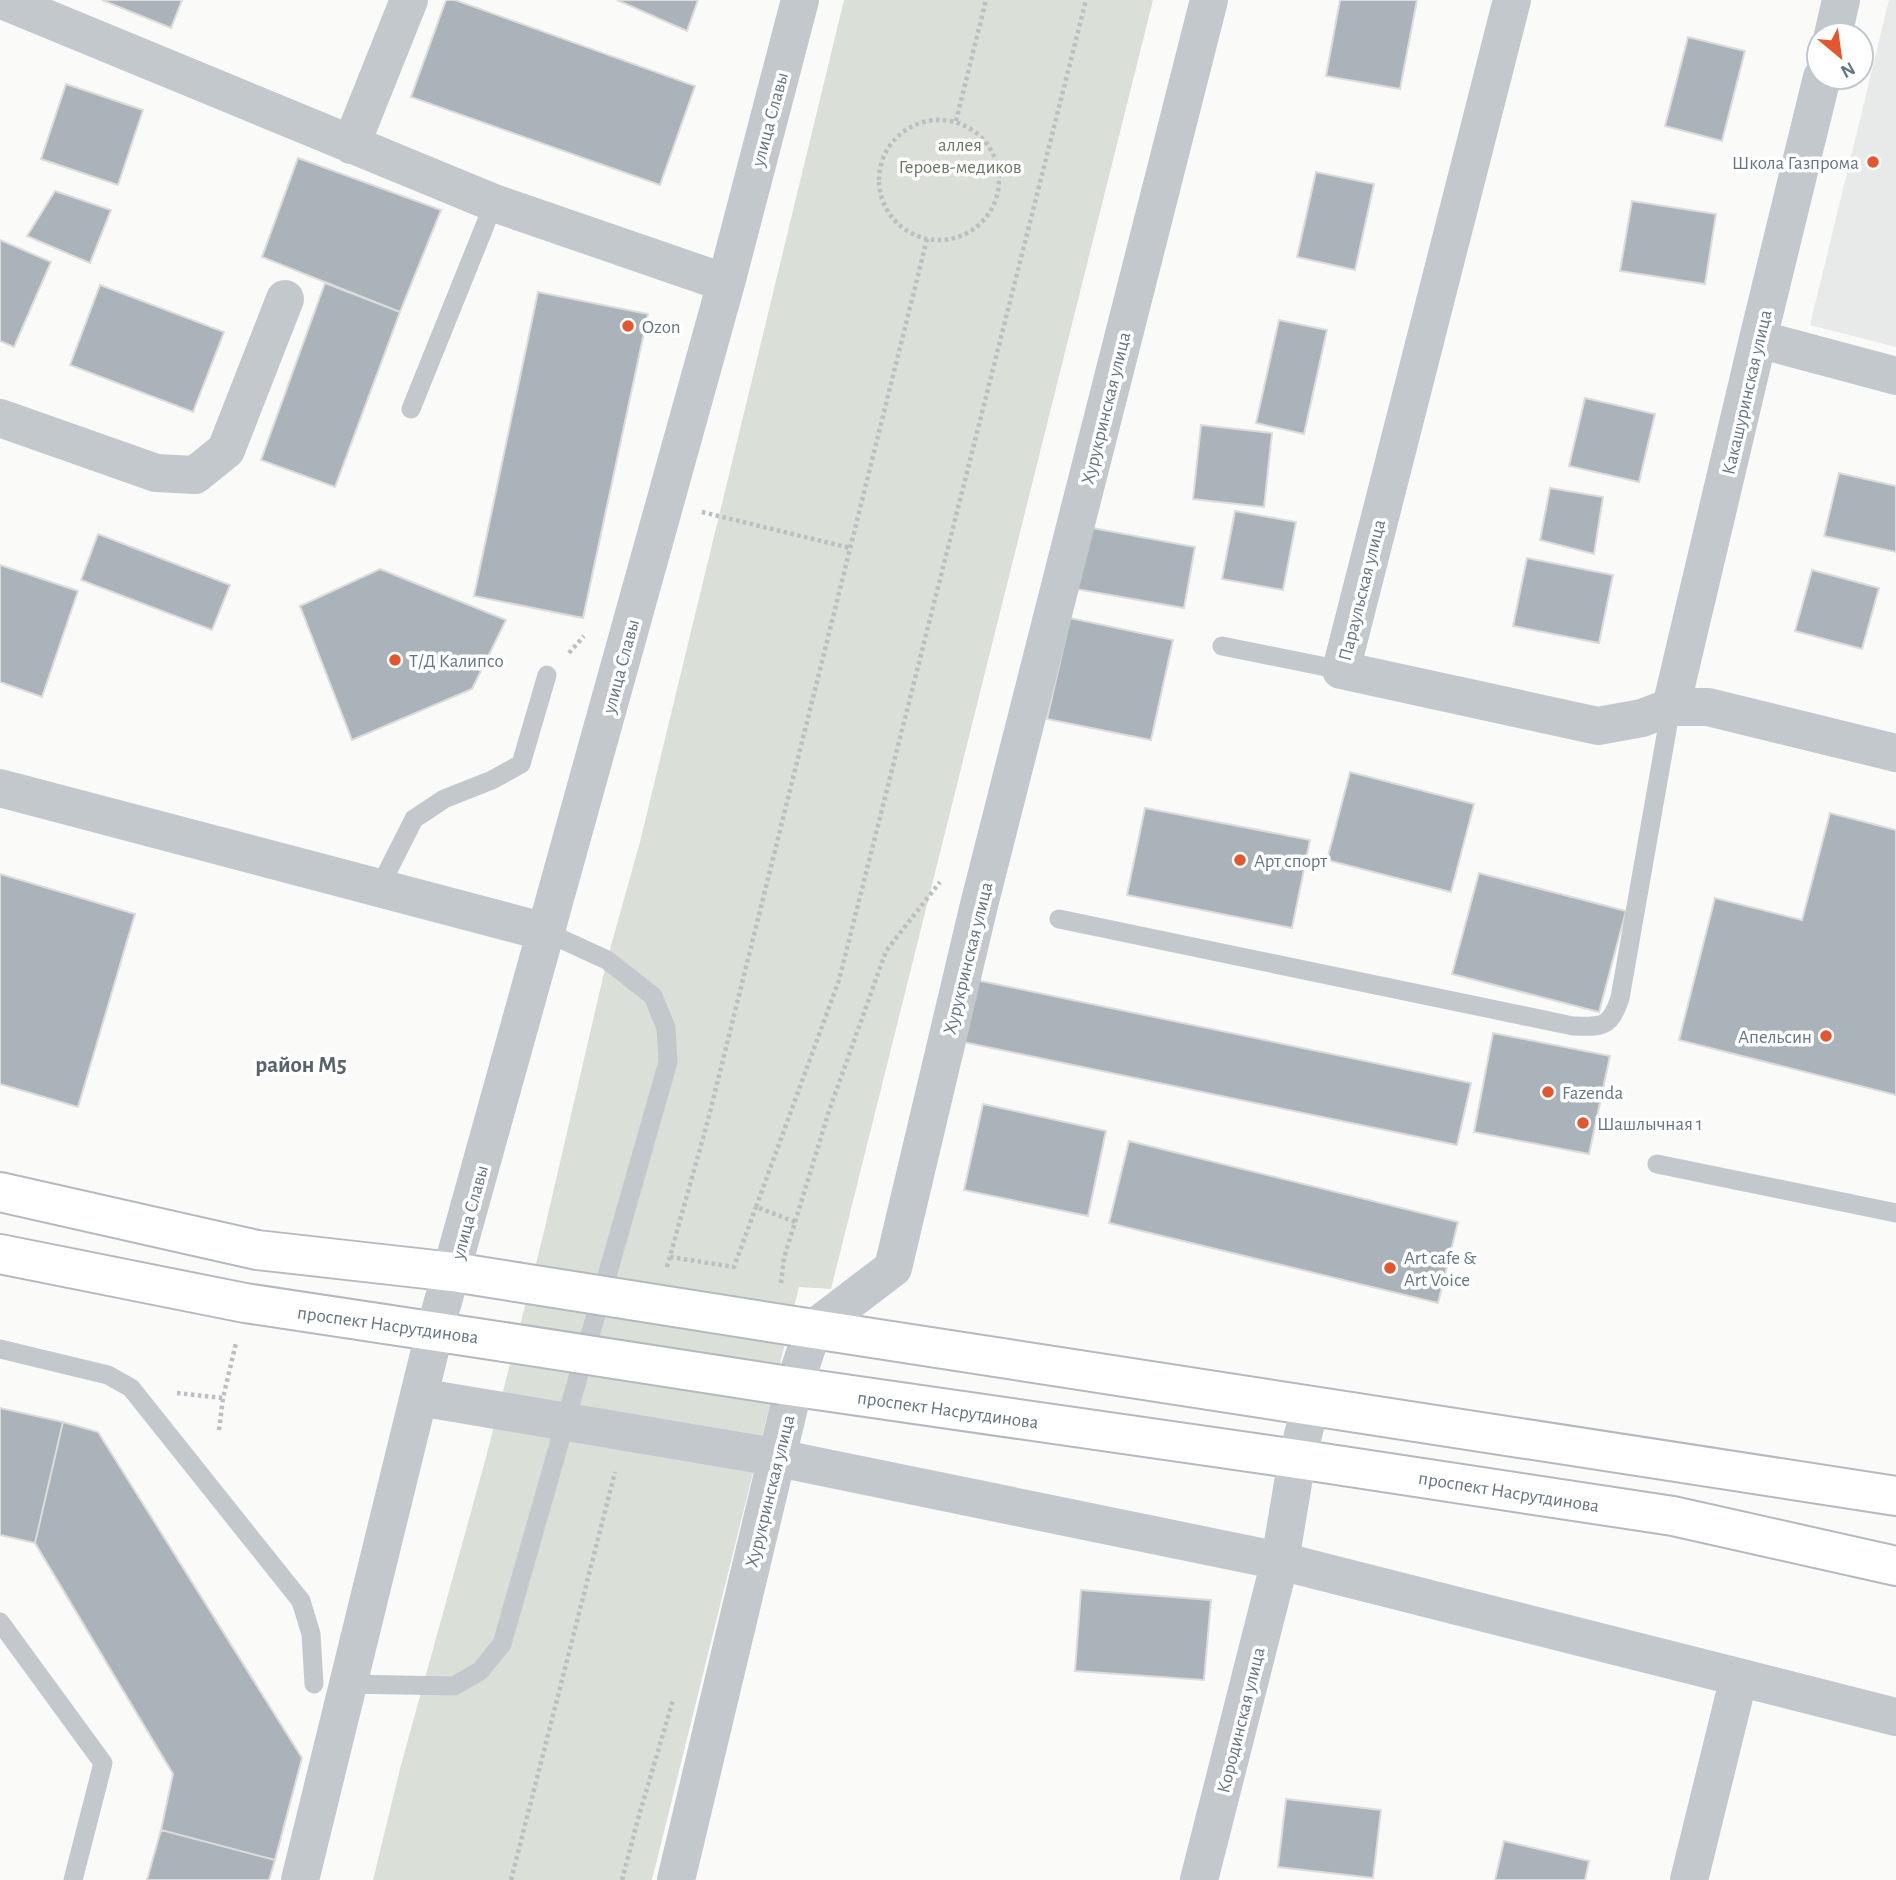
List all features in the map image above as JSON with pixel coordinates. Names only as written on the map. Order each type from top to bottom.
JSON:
[{"type":"main road","points":[[0,1192],[257,1250],[453,1272],[1896,1496]]},
{"type":"main road","name":"проспект Насрутдинова","points":[[0,1254],[245,1303],[1673,1516],[1896,1566]]},
{"type":"street","points":[[2,0],[494,203],[726,283]]},
{"type":"street","points":[[351,145],[409,0]]},
{"type":"street","name":"улица Славы","points":[[300,1880],[331,1684],[419,1397],[435,1330],[726,283],[800,0]]},
{"type":"street","name":"Хурукринская улица","points":[[676,1880],[803,1328],[893,1268],[979,905],[1209,0]]},
{"type":"street","name":"Параульская улица","points":[[1512,0],[1341,670],[1598,726],[1642,718],[1671,707],[1708,707],[1896,753]]},
{"type":"street","points":[[1836,21],[1841,0]]},
{"type":"street","name":"Какашуринская улица","points":[[1671,707],[1819,91]]},
{"type":"street","points":[[0,418],[156,473],[195,475],[226,450],[285,299]]},
{"type":"street","points":[[1758,339],[1896,376]]},
{"type":"street","points":[[0,788],[547,932]]},
{"type":"street","points":[[419,1397],[772,1457],[1280,1561],[1896,1717]]},
{"type":"street","name":"Кородинская улица","points":[[1199,1880],[1280,1561],[1297,1459],[1310,1407]]},
{"type":"street","points":[[1689,1880],[1739,1677]]},
{"type":"lane","points":[[411,409],[494,203]]},
{"type":"lane","points":[[1222,646],[1341,670]]},
{"type":"lane","points":[[379,888],[414,819],[444,799],[492,780],[521,764],[547,675]]},
{"type":"lane","points":[[1059,919],[1573,1026],[1599,1027],[1614,1016],[1620,998],[1671,707]]},
{"type":"lane","points":[[0,1349],[108,1374],[131,1388],[301,1601],[331,1684],[454,1685],[480,1671],[502,1644],[668,1062],[666,1028],[653,996],[607,960],[547,932]]},
{"type":"lane","points":[[1657,1164],[1896,1213]]},
{"type":"lane","points":[[0,1622],[103,1763],[73,1880]]},
{"type":"path","points":[[956,122],[986,0]]},
{"type":"path","points":[[670,1257],[734,1267],[839,980],[1086,0]]},
{"type":"path","points":[[930,120],[956,122],[976,131],[992,149],[1000,171],[998,195],[988,216],[971,232],[949,240],[927,239],[904,230],[888,212],[879,191],[880,167],[890,145],[907,129],[930,120]]},
{"type":"path","points":[[666,1271],[708,1120],[927,239]]},
{"type":"path","points":[[785,1258],[829,1111],[886,951],[946,875]]},
{"type":"path","points":[[756,1207],[795,1223]]},
{"type":"path","points":[[219,1430],[223,1398]]},
{"type":"path","points":[[511,1880],[618,1460]]},
{"type":"path","points":[[622,1880],[673,1700]]},
{"type":"shaded area","name":"Школа Газпрома","points":[[1889,0],[1896,0],[1896,347],[1810,325],[1867,91],[1875,91],[1875,58]]},
{"type":"green space","name":"аллея Героев-медиков","points":[[844,0],[1153,0],[831,1289],[799,1287],[652,1880],[373,1880],[401,1765],[485,1461],[542,1240],[607,960],[640,842]]},
{"type":"building","points":[[102,0],[182,0],[171,28]]},
{"type":"building","points":[[446,0],[455,0],[695,86],[660,185],[411,97]]},
{"type":"building","points":[[617,0],[698,0],[687,31]]},
{"type":"building","points":[[1340,0],[1417,0],[1400,89],[1326,76]]},
{"type":"building","points":[[1688,37],[1745,51],[1722,141],[1665,126]]},
{"type":"building","points":[[66,84],[143,110],[118,185],[41,159]]},
{"type":"building","points":[[298,158],[441,210],[400,312],[262,257]]},
{"type":"building","points":[[1316,172],[1374,184],[1355,270],[1297,257]]},
{"type":"building","points":[[55,191],[111,210],[90,263],[27,236]]},
{"type":"building","points":[[1632,201],[1716,214],[1705,284],[1620,271]]},
{"type":"building","points":[[0,240],[51,262],[14,347],[0,341]]},
{"type":"building","points":[[325,283],[400,312],[335,487],[261,460]]},
{"type":"building","points":[[100,285],[224,332],[193,412],[70,365]]},
{"type":"building","points":[[538,292],[648,314],[583,618],[474,596]]},
{"type":"building","points":[[1279,320],[1327,330],[1304,434],[1256,423]]},
{"type":"building","points":[[1585,398],[1655,414],[1639,482],[1569,466]]},
{"type":"building","points":[[1201,425],[1272,433],[1264,507],[1193,499]]},
{"type":"building","points":[[1839,473],[1896,486],[1896,552],[1824,536]]},
{"type":"building","points":[[1550,488],[1603,497],[1594,554],[1540,540]]},
{"type":"building","points":[[1235,511],[1296,522],[1283,590],[1222,579]]},
{"type":"building","points":[[1087,527],[1195,547],[1184,608],[1076,589]]},
{"type":"building","points":[[98,534],[230,585],[212,630],[81,580]]},
{"type":"building","points":[[1527,558],[1613,575],[1599,643],[1513,626]]},
{"type":"building","points":[[0,565],[78,591],[42,697],[0,682]]},
{"type":"building","points":[[380,569],[506,620],[472,689],[352,740],[300,606]]},
{"type":"building","points":[[1812,570],[1879,588],[1862,649],[1795,631]]},
{"type":"building","points":[[1070,618],[1173,640],[1151,740],[1047,719]]},
{"type":"building","points":[[1350,772],[1474,804],[1451,892],[1327,860]]},
{"type":"building","points":[[1145,808],[1310,840],[1292,928],[1127,895]]},
{"type":"building","points":[[1830,813],[1896,830],[1896,1095],[1679,1040],[1715,898],[1802,920]]},
{"type":"building","points":[[1479,873],[1626,911],[1599,1012],[1452,974]]},
{"type":"building","points":[[0,874],[135,914],[78,1107],[0,1084]]},
{"type":"building","points":[[976,980],[1471,1083],[1457,1145],[963,1042]]},
{"type":"building","points":[[1493,1033],[1610,1056],[1589,1154],[1474,1132]]},
{"type":"building","points":[[983,1104],[1106,1131],[1088,1216],[964,1190]]},
{"type":"building","points":[[1129,1141],[1458,1222],[1438,1303],[1109,1223]]},
{"type":"building","points":[[0,1408],[63,1422],[35,1543],[0,1535]]},
{"type":"building","points":[[63,1422],[98,1432],[302,1758],[275,1860],[161,1830],[173,1774],[35,1543]]},
{"type":"building","points":[[1081,1590],[1211,1600],[1204,1680],[1075,1671]]},
{"type":"building","points":[[1286,1799],[1381,1810],[1373,1878],[1278,1867]]},
{"type":"building","points":[[161,1830],[275,1860],[269,1880],[147,1880]]},
{"type":"building","points":[[1504,1841],[1589,1861],[1585,1880],[1495,1880]]},
{"type":"place","name":"Школа Газпрома","points":[[1873,162]]},
{"type":"place","name":"Ozon","points":[[628,326]]},
{"type":"place","name":"Т/Д Калипсо","points":[[395,660]]},
{"type":"place","name":"Арт спорт","points":[[1240,860]]},
{"type":"place","name":"Апельсин","points":[[1826,1036]]},
{"type":"place","name":"Fazenda","points":[[1548,1092]]},
{"type":"place","name":"Шашлычная 1","points":[[1583,1123]]},
{"type":"place","name":"Art cafe & Art Voice","points":[[1390,1268]]},
{"type":"district","name":"район М5","points":[[301,1064]]}]
